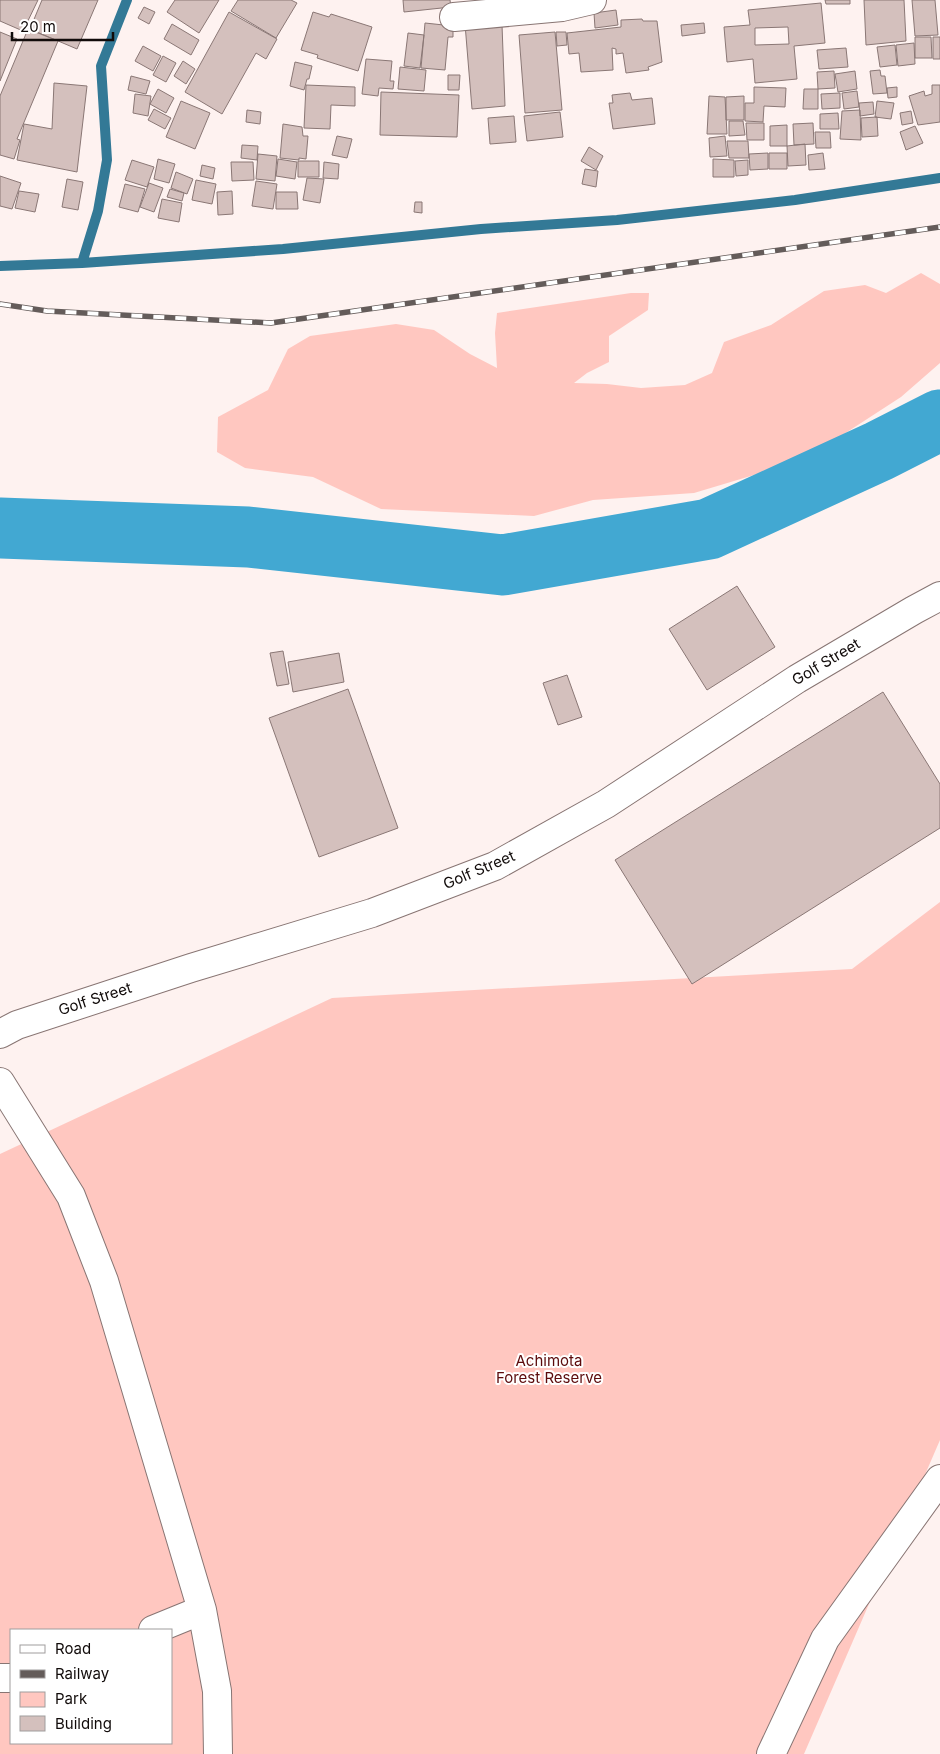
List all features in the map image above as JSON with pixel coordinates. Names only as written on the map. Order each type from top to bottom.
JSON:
[{"type":"street","points":[[454,17],[562,7],[592,0]]},
{"type":"street","name":"Golf Street","points":[[0,1034],[17,1024],[191,968],[372,913],[495,866],[606,804],[797,679],[940,596]]},
{"type":"street","points":[[0,1082],[71,1196],[104,1281],[202,1610],[217,1691],[218,1754]]},
{"type":"street","points":[[771,1754],[825,1639],[940,1479]]},
{"type":"street","points":[[155,1629],[202,1610]]},
{"type":"green space","points":[[921,273],[940,284],[940,363],[901,397],[804,460],[694,493],[593,500],[534,516],[381,509],[313,477],[245,468],[217,452],[218,417],[268,390],[288,349],[310,336],[396,324],[434,330],[470,354],[497,368],[495,333],[497,313],[631,293],[649,293],[648,310],[609,336],[609,362],[587,373],[574,383],[641,388],[685,385],[712,373],[724,342],[771,325],[824,291],[865,285],[886,293]]},
{"type":"green space","name":"Achimota Forest Reserve","points":[[940,902],[940,1440],[804,1754],[0,1754],[0,1154],[332,998],[852,969]]},
{"type":"building","points":[[0,0],[38,0],[23,31],[0,21]]},
{"type":"building","points":[[42,0],[98,0],[77,49],[30,29]]},
{"type":"building","points":[[175,0],[219,0],[199,33],[167,12]]},
{"type":"building","points":[[238,0],[291,0],[297,3],[276,38],[231,11]]},
{"type":"building","points":[[403,0],[450,0],[451,7],[404,12]]},
{"type":"building","points":[[825,0],[850,0],[850,4],[826,4]]},
{"type":"building","points":[[864,0],[904,0],[906,41],[866,45]]},
{"type":"building","points":[[912,0],[935,0],[938,35],[915,36]]},
{"type":"building","points":[[821,3],[825,43],[794,46],[797,79],[755,83],[753,59],[727,62],[724,27],[750,25],[748,10]],"holes":[[[788,27],[789,44],[755,45],[755,28]]]},
{"type":"building","points":[[144,7],[155,12],[149,24],[138,18]]},
{"type":"building","points":[[616,10],[618,25],[595,28],[594,13]]},
{"type":"building","points":[[229,12],[277,39],[266,59],[256,53],[222,114],[185,92]]},
{"type":"building","points":[[313,12],[329,17],[331,14],[372,27],[358,71],[317,58],[318,55],[301,50]]},
{"type":"building","points":[[642,19],[643,21],[657,21],[662,62],[648,67],[649,70],[626,73],[623,53],[616,54],[616,49],[612,48],[613,70],[581,72],[579,53],[569,54],[567,33],[621,27],[621,20]]},
{"type":"building","points":[[425,23],[453,26],[453,37],[448,37],[445,70],[421,68]]},
{"type":"building","points":[[704,23],[705,33],[682,36],[681,25]]},
{"type":"building","points":[[172,24],[199,40],[191,55],[164,39]]},
{"type":"building","points":[[465,24],[502,25],[505,106],[472,109]]},
{"type":"building","points":[[28,29],[58,41],[17,139],[20,140],[14,159],[0,155],[0,96]]},
{"type":"building","points":[[0,32],[17,39],[0,81]]},
{"type":"building","points":[[555,32],[562,110],[525,113],[519,35]]},
{"type":"building","points":[[556,32],[566,32],[567,45],[557,46]]},
{"type":"building","points":[[408,33],[424,35],[420,68],[404,66]]},
{"type":"building","points":[[915,37],[931,37],[932,58],[915,58]]},
{"type":"building","points":[[933,37],[940,37],[940,59],[933,59]]},
{"type":"building","points":[[914,43],[915,64],[898,66],[896,45]]},
{"type":"building","points":[[895,45],[897,65],[880,67],[877,47]]},
{"type":"building","points":[[143,46],[161,56],[153,71],[135,61]]},
{"type":"building","points":[[846,48],[848,67],[819,69],[817,50]]},
{"type":"building","points":[[163,56],[176,63],[166,82],[153,75]]},
{"type":"building","points":[[366,59],[392,61],[390,81],[394,81],[393,89],[379,88],[378,96],[362,94]]},
{"type":"building","points":[[183,61],[195,69],[186,84],[174,76]]},
{"type":"building","points":[[295,62],[312,66],[304,90],[290,86]]},
{"type":"building","points":[[400,67],[426,70],[424,91],[398,89]]},
{"type":"building","points":[[880,70],[881,76],[885,76],[887,93],[873,94],[870,71]]},
{"type":"building","points":[[834,71],[835,88],[818,89],[817,72]]},
{"type":"building","points":[[855,71],[857,89],[838,92],[835,74]]},
{"type":"building","points":[[448,75],[460,75],[459,90],[448,90]]},
{"type":"building","points":[[131,76],[150,81],[146,94],[128,90]]},
{"type":"building","points":[[54,83],[87,86],[77,172],[17,160],[24,124],[52,129]]},
{"type":"building","points":[[306,85],[355,87],[355,106],[331,105],[330,129],[304,128]]},
{"type":"building","points":[[932,85],[940,85],[940,122],[918,125],[909,96],[924,91],[925,96],[932,94]]},
{"type":"building","points":[[754,87],[786,88],[785,107],[764,106],[763,122],[745,121],[745,103],[754,103]]},
{"type":"building","points":[[897,87],[897,97],[888,98],[887,88]]},
{"type":"building","points":[[158,89],[174,98],[166,113],[150,104]]},
{"type":"building","points":[[804,89],[818,89],[818,109],[803,109]]},
{"type":"building","points":[[857,91],[859,107],[844,109],[842,93]]},
{"type":"building","points":[[381,92],[459,95],[457,137],[380,135]]},
{"type":"building","points":[[630,93],[632,100],[652,98],[655,124],[613,129],[609,103],[613,103],[612,95]]},
{"type":"building","points":[[840,93],[840,108],[822,109],[821,94]]},
{"type":"building","points":[[135,94],[151,96],[148,116],[133,113]]},
{"type":"building","points":[[709,96],[725,97],[727,134],[707,134]]},
{"type":"building","points":[[744,96],[744,120],[726,120],[726,97]]},
{"type":"building","points":[[181,101],[210,113],[195,149],[166,137]]},
{"type":"building","points":[[877,101],[894,103],[891,119],[875,117]]},
{"type":"building","points":[[873,102],[874,114],[860,116],[859,103]]},
{"type":"building","points":[[154,109],[171,118],[165,129],[148,120]]},
{"type":"building","points":[[247,110],[261,112],[260,124],[246,122]]},
{"type":"building","points":[[860,110],[861,140],[840,139],[842,111]]},
{"type":"building","points":[[911,111],[913,123],[902,125],[900,113]]},
{"type":"building","points":[[560,112],[563,137],[527,141],[524,116]]},
{"type":"building","points":[[838,113],[839,129],[820,129],[820,114]]},
{"type":"building","points":[[514,116],[516,142],[490,144],[488,118]]},
{"type":"building","points":[[877,117],[878,136],[862,137],[861,118]]},
{"type":"building","points":[[729,121],[743,121],[745,135],[729,136]]},
{"type":"building","points":[[746,123],[764,123],[764,140],[747,140]]},
{"type":"building","points":[[813,123],[814,144],[794,145],[793,124]]},
{"type":"building","points":[[283,124],[302,127],[303,136],[308,136],[306,159],[280,158]]},
{"type":"building","points":[[787,125],[787,146],[770,146],[770,126]]},
{"type":"building","points":[[915,126],[923,143],[906,150],[900,132]]},
{"type":"building","points":[[815,132],[830,132],[831,148],[816,148]]},
{"type":"building","points":[[337,136],[352,139],[347,158],[332,155]]},
{"type":"building","points":[[725,136],[727,156],[710,157],[709,138]]},
{"type":"building","points":[[727,141],[748,141],[749,158],[729,158]]},
{"type":"building","points":[[805,144],[806,165],[788,166],[787,146]]},
{"type":"building","points":[[242,145],[258,146],[257,160],[241,158]]},
{"type":"building","points":[[589,147],[603,156],[596,170],[581,161]]},
{"type":"building","points":[[768,153],[768,169],[750,170],[749,154]]},
{"type":"building","points":[[769,153],[787,153],[787,169],[769,169]]},
{"type":"building","points":[[823,153],[825,169],[809,170],[808,155]]},
{"type":"building","points":[[258,154],[277,156],[275,181],[256,179]]},
{"type":"building","points":[[158,159],[175,164],[169,183],[154,179]]},
{"type":"building","points":[[278,159],[297,162],[295,179],[276,176]]},
{"type":"building","points":[[713,159],[734,160],[734,177],[713,177]]},
{"type":"building","points":[[132,160],[154,167],[147,187],[125,180]]},
{"type":"building","points":[[748,160],[748,175],[736,176],[735,161]]},
{"type":"building","points":[[298,161],[319,161],[319,177],[298,177]]},
{"type":"building","points":[[231,162],[253,162],[254,180],[232,181]]},
{"type":"building","points":[[324,162],[339,164],[338,179],[323,178]]},
{"type":"building","points":[[202,165],[215,168],[213,179],[200,176]]},
{"type":"building","points":[[585,169],[598,171],[596,187],[582,184]]},
{"type":"building","points":[[176,172],[193,179],[187,194],[171,188]]},
{"type":"building","points":[[0,176],[21,183],[12,209],[0,206]]},
{"type":"building","points":[[307,178],[324,179],[320,203],[303,200]]},
{"type":"building","points":[[67,179],[83,182],[78,210],[62,207]]},
{"type":"building","points":[[196,180],[216,184],[212,204],[192,200]]},
{"type":"building","points":[[256,181],[277,184],[273,209],[252,206]]},
{"type":"building","points":[[149,183],[163,188],[154,212],[140,207]]},
{"type":"building","points":[[125,184],[145,189],[138,212],[119,207]]},
{"type":"building","points":[[170,189],[184,193],[182,201],[167,197]]},
{"type":"building","points":[[19,191],[39,194],[35,212],[15,208]]},
{"type":"building","points":[[232,191],[233,214],[218,215],[217,192]]},
{"type":"building","points":[[276,192],[297,192],[298,209],[276,209]]},
{"type":"building","points":[[162,199],[182,203],[179,222],[158,218]]},
{"type":"building","points":[[415,202],[422,202],[422,213],[414,212]]},
{"type":"building","points":[[737,586],[775,647],[707,690],[669,629]]},
{"type":"building","points":[[283,651],[289,684],[277,686],[270,653]]},
{"type":"building","points":[[339,653],[344,682],[293,692],[288,662]]},
{"type":"building","points":[[567,675],[582,717],[558,725],[543,683]]},
{"type":"building","points":[[348,689],[398,828],[319,857],[269,718]]},
{"type":"building","points":[[883,692],[940,784],[940,828],[692,984],[615,860]]},
{"type":"waterway","points":[[82,263],[98,211],[107,160],[101,66],[127,0]]},
{"type":"waterway","points":[[0,266],[82,263],[283,249],[481,229],[617,220],[795,200],[940,178]]},
{"type":"waterway","points":[[0,528],[248,537],[503,565],[709,529],[879,451],[940,420]]},
{"type":"railway","points":[[0,304],[47,311],[271,323],[940,227]]}]
